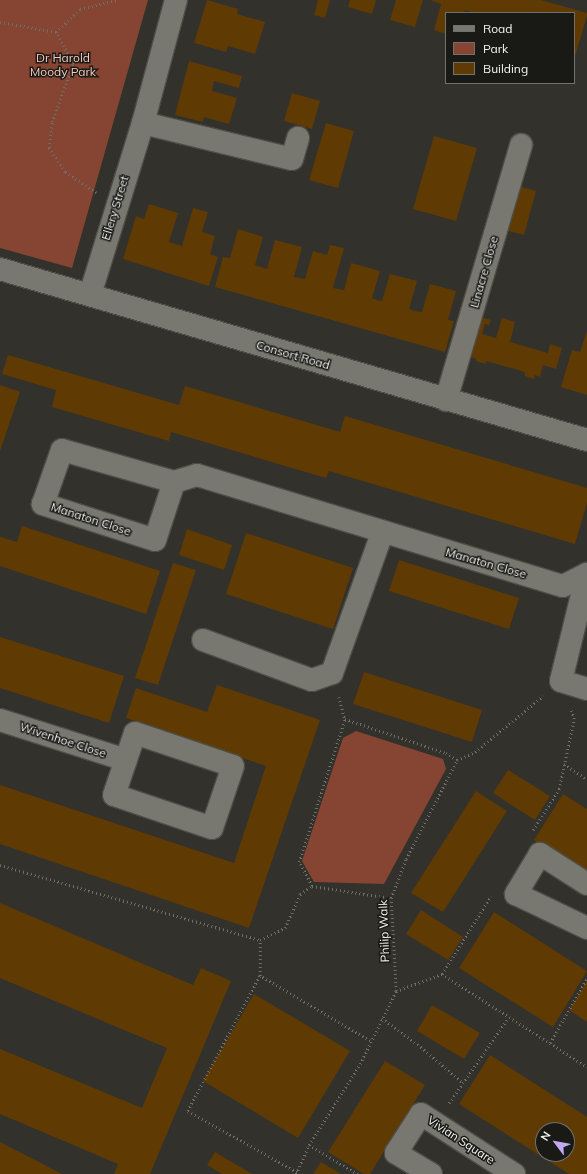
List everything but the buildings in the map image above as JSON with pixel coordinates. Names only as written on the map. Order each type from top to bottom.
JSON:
[{"type":"street","name":"Ellery Street","points":[[90,295],[117,201],[143,123],[176,0]]},
{"type":"street","points":[[143,123],[292,159],[298,138]]},
{"type":"street","name":"Linacre Close","points":[[446,400],[521,145]]},
{"type":"street","name":"Consort Road","points":[[0,269],[587,440]]},
{"type":"street","name":"Manaton Close","points":[[174,482],[154,540],[43,504],[62,450],[174,482],[197,475],[382,533],[563,586],[587,574]]},
{"type":"street","points":[[203,640],[312,680],[332,674],[382,533]]},
{"type":"street","points":[[587,574],[561,681],[587,689]]},
{"type":"street","name":"Wivenhoe Close","points":[[0,720],[126,760]]},
{"type":"street","points":[[135,733],[233,766],[212,828],[114,795],[126,760],[135,733]]},
{"type":"street","points":[[587,884],[540,854],[516,894],[587,928]]},
{"type":"street","name":"Vivian Square","points":[[431,1174],[396,1153],[421,1114],[514,1174]]},
{"type":"path","points":[[56,32],[80,9],[116,0]]},
{"type":"path","points":[[0,22],[56,32]]},
{"type":"path","points":[[56,32],[73,64],[52,122],[49,148],[65,172],[91,191],[117,201]]},
{"type":"path","points":[[312,886],[299,862],[345,719],[446,753],[457,760],[475,752],[561,681],[574,718],[559,788],[530,834]]},
{"type":"path","name":"Philip Walk","points":[[396,991],[391,898],[406,859],[457,760]]},
{"type":"path","points":[[564,764],[587,779]]},
{"type":"path","points":[[0,865],[260,940],[285,928],[300,894],[312,886],[391,898]]},
{"type":"path","points":[[260,940],[260,976],[188,1111],[296,1173],[308,1145],[360,1064],[370,1041],[396,991],[442,974],[494,891]]},
{"type":"path","points":[[442,974],[508,1018],[587,1067]]},
{"type":"path","points":[[260,976],[370,1041]]},
{"type":"path","points":[[550,1043],[587,978]]},
{"type":"path","points":[[382,1018],[421,1047],[463,1083]]},
{"type":"path","points":[[436,1123],[508,1018]]},
{"type":"path","points":[[308,1145],[358,1174]]},
{"type":"green space","name":"Dr Harold Moody Park","points":[[0,0],[148,0],[72,268],[0,248]]},
{"type":"green space","points":[[356,731],[443,759],[446,769],[384,884],[314,882],[302,861],[343,738]]}]
